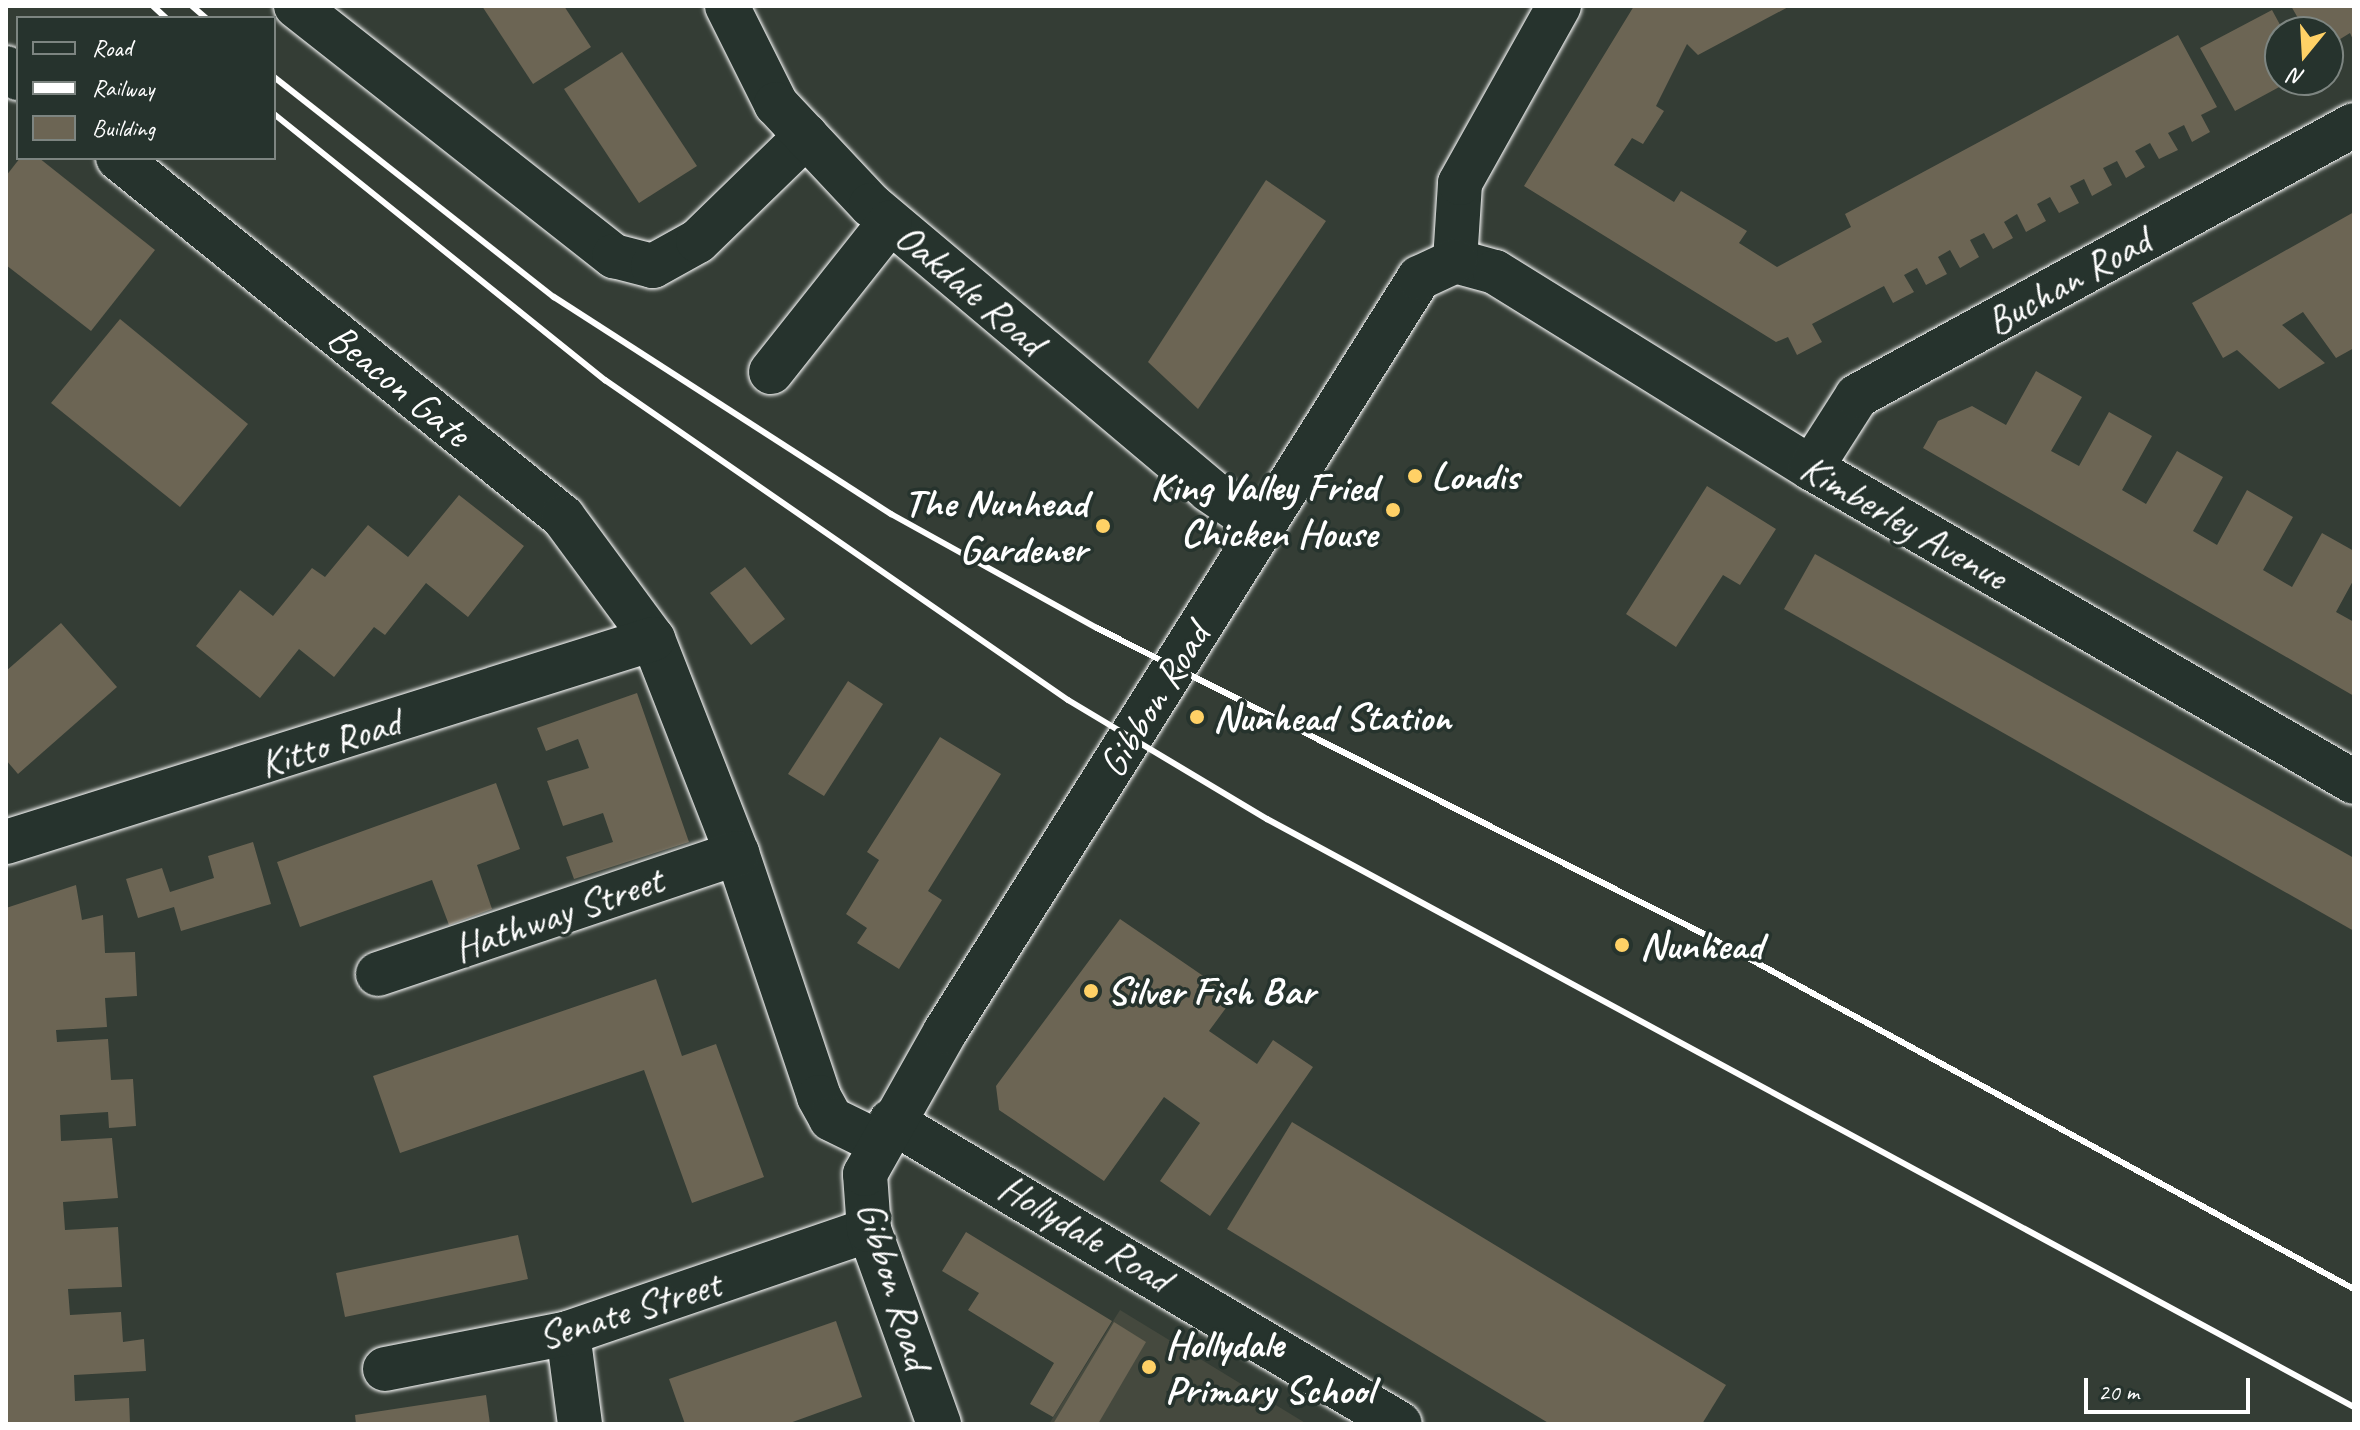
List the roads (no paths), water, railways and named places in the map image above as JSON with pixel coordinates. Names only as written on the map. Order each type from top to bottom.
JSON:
[{"type":"street","points":[[296,6],[614,256],[653,266],[698,241],[806,136]]},
{"type":"street","name":"Oakdale Road","points":[[727,6],[776,104],[890,222],[1209,490],[1263,527]]},
{"type":"street","points":[[1455,261],[1460,183],[1559,6]]},
{"type":"street","name":"Buchan Road","points":[[1811,468],[1857,396],[2354,125]]},
{"type":"street","name":"Beacon Gate","points":[[120,160],[563,517],[653,639],[737,853]]},
{"type":"street","points":[[771,372],[890,222]]},
{"type":"street","name":"Kimberley Avenue","points":[[1455,261],[1495,272],[1811,468],[2354,782]]},
{"type":"street","name":"Gibbon Road","points":[[939,1424],[869,1230],[861,1199],[885,1132],[1419,278],[1455,261]]},
{"type":"street","name":"Kitto Road","points":[[6,842],[653,639]]},
{"type":"street","name":"Hollydale Road","points":[[737,853],[819,1097],[831,1119],[885,1132],[1400,1424]]},
{"type":"street","name":"Hathway Street","points":[[378,974],[737,853]]},
{"type":"street","name":"Senate Street","points":[[385,1369],[568,1333],[869,1230]]},
{"type":"street","points":[[568,1333],[580,1424]]},
{"type":"railway","points":[[153,6],[164,16]]},
{"type":"railway","points":[[192,6],[204,16]]},
{"type":"railway","points":[[276,79],[554,297],[891,514],[1097,628],[1706,935],[2354,1289]]},
{"type":"railway","points":[[276,116],[605,380],[1068,700],[1267,819],[2354,1407]]},
{"type":"place","name":"Londis","points":[[1415,476]]},
{"type":"place","name":"King Valley Fried Chicken House","points":[[1393,510]]},
{"type":"place","name":"The Nunhead Gardener","points":[[1103,526]]},
{"type":"place","name":"Nunhead Station","points":[[1197,717]]},
{"type":"place","name":"Nunhead","points":[[1622,945]]},
{"type":"place","name":"Silver Fish Bar","points":[[1091,991]]},
{"type":"place","name":"Hollydale Primary School","points":[[1149,1367]]}]
